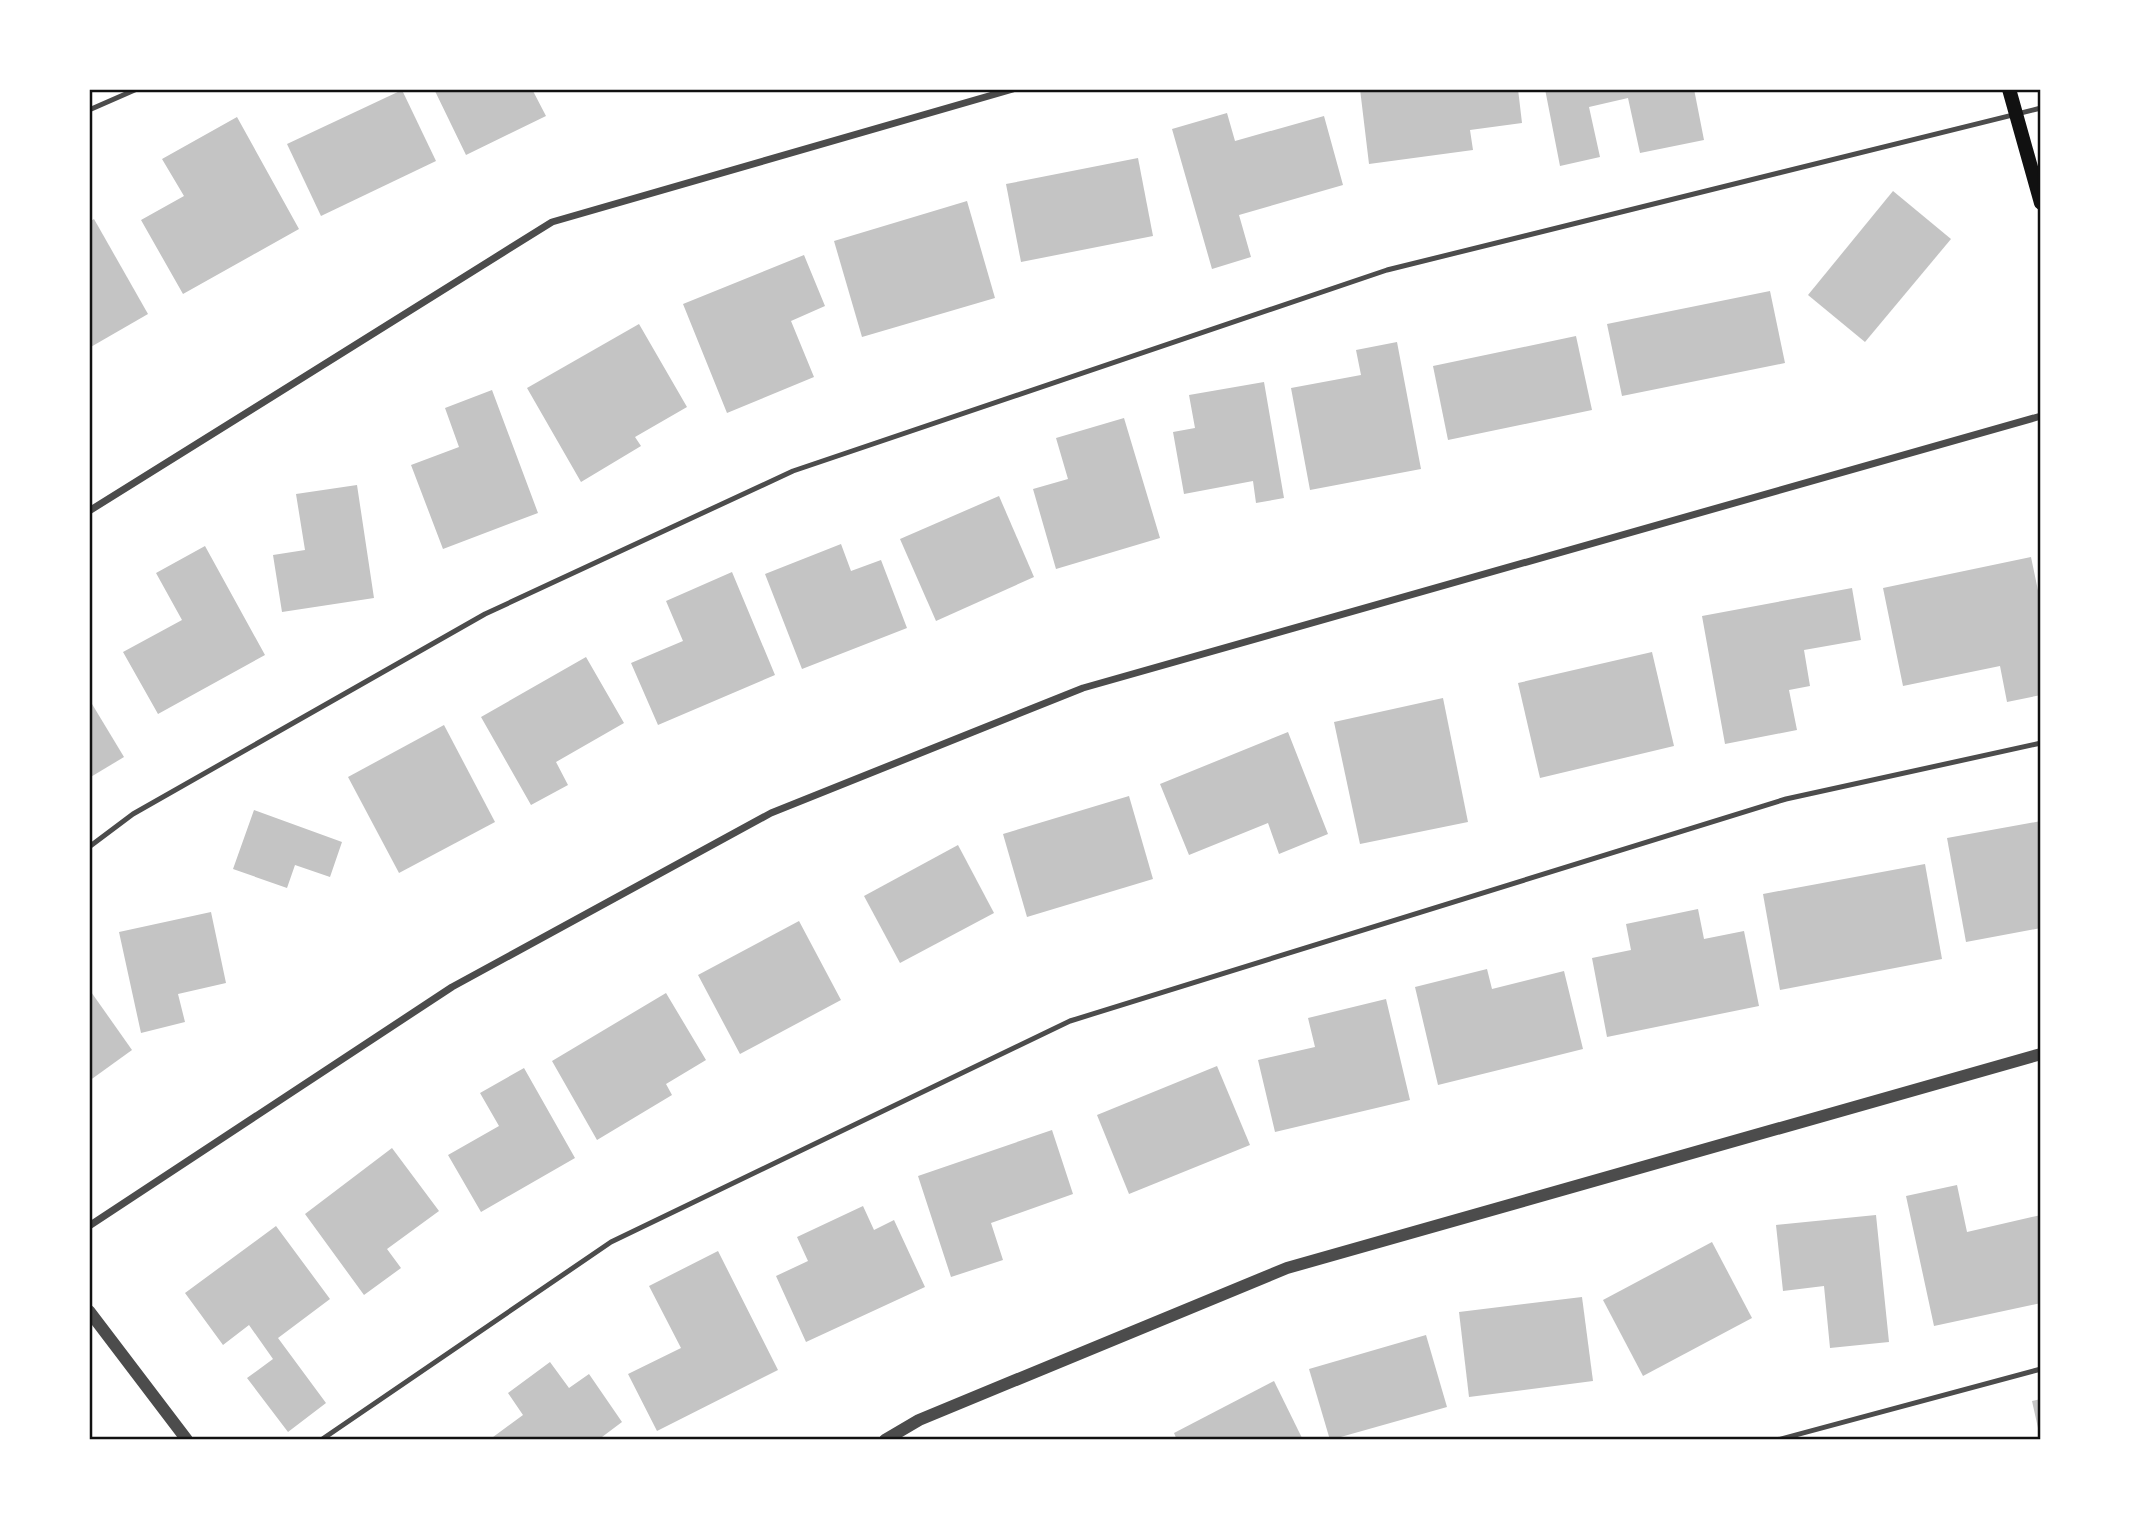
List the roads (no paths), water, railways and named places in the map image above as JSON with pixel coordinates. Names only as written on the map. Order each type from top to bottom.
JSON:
[{"type":"main road","points":[[2009,89],[2041,203]]},
{"type":"street","points":[[89,511],[552,222],[1013,89]]},
{"type":"street","points":[[89,1226],[452,987],[772,813],[1083,688],[2041,416]]},
{"type":"street","points":[[885,1440],[919,1420],[1287,1268],[2041,1054]]},
{"type":"street","points":[[89,1311],[187,1440]]},
{"type":"lane","points":[[91,108],[137,89]]},
{"type":"lane","points":[[89,847],[133,814],[485,614],[793,471],[1387,270],[2041,108]]},
{"type":"lane","points":[[321,1440],[611,1242],[1070,1021],[1786,799],[2041,743]]},
{"type":"lane","points":[[1777,1440],[2041,1369]]}]
